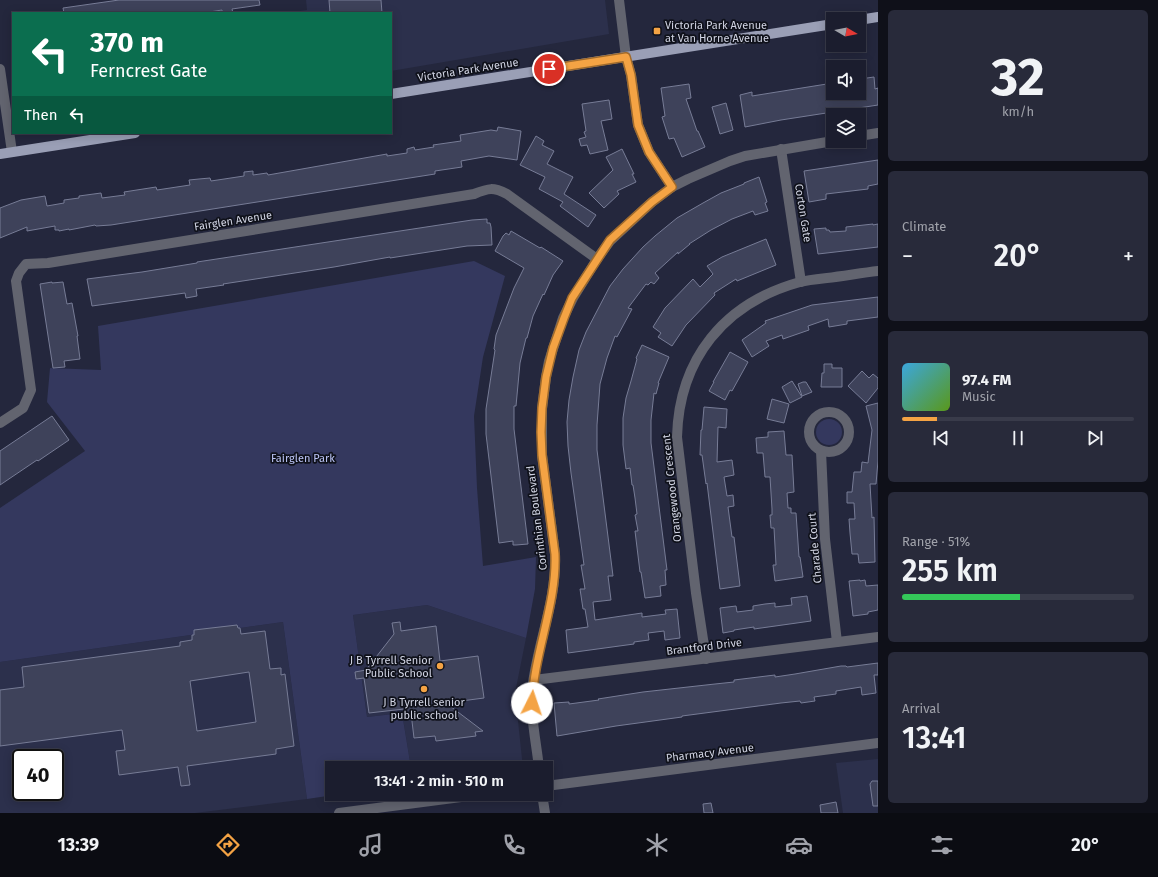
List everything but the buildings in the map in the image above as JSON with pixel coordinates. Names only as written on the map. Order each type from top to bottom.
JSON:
[{"type":"main road","points":[[866,19],[878,17]]},
{"type":"main road","name":"Victoria Park Avenue","points":[[392,94],[826,25]]},
{"type":"main road","points":[[0,154],[129,134]]},
{"type":"street","points":[[619,0],[626,57],[631,75],[638,125],[649,152],[672,187]]},
{"type":"street","points":[[0,69],[12,152]]},
{"type":"street","points":[[866,135],[878,133]]},
{"type":"street","name":"Corinthian Boulevard","points":[[538,761],[532,712],[534,680],[556,570],[542,455],[542,408],[549,361],[572,298],[610,240],[652,202],[672,187],[730,161],[745,156],[826,142]]},
{"type":"street","name":"Corton Gate","points":[[781,149],[801,282]]},
{"type":"street","name":"Fairglen Avenue","points":[[0,423],[22,408],[31,390],[16,281],[19,273],[26,264],[48,263],[451,198],[474,194],[488,189],[497,189],[507,194],[597,259]]},
{"type":"street","name":"Orangewood Crescent","points":[[706,660],[696,593],[677,437],[680,401],[691,369],[705,344],[717,329],[743,307],[776,290],[801,282],[878,271]]},
{"type":"street","name":"Charade Court","points":[[821,451],[825,539],[837,642]]},
{"type":"street","name":"Brantford Drive","points":[[534,680],[706,660],[878,637]]},
{"type":"street","name":"Pharmacy Avenue","points":[[553,785],[878,743]]},
{"type":"street","points":[[339,813],[431,801]]},
{"type":"street","points":[[543,801],[545,813]]},
{"type":"shaded area","points":[[306,0],[605,0],[609,34],[392,71],[392,12],[294,12],[307,10]]},
{"type":"shaded area","name":"J B Tyrrell Senior Public School","points":[[427,605],[526,638],[515,693],[522,761],[410,761],[402,713],[367,717],[353,615]]},
{"type":"shaded area","points":[[283,622],[307,799],[195,813],[0,813],[0,662]]},
{"type":"shaded area","points":[[878,759],[878,813],[843,813],[836,763]]},
{"type":"green space","name":"Fairglen Park","points":[[474,261],[505,276],[483,357],[474,416],[477,488],[483,566],[536,557],[535,589],[526,638],[427,605],[353,615],[367,717],[402,713],[410,761],[325,761],[325,796],[307,799],[283,622],[0,662],[0,508],[85,451],[47,402],[50,368],[101,370],[98,326]]},
{"type":"green space","points":[[829,419],[838,423],[842,432],[838,441],[829,445],[820,441],[816,432],[820,423]]},
{"type":"place","name":"Victoria Park Avenue at Van Horne Avenue","points":[[657,31]]},
{"type":"place","name":"J B Tyrrell Senior Public School","points":[[440,666]]},
{"type":"place","name":"J B Tyrrell senior public school","points":[[424,689]]},
{"type":"route","points":[[532,703],[534,680],[556,570],[542,455],[541,432],[542,408],[549,361],[572,298],[610,240],[652,202],[672,187],[649,152],[638,125],[631,75],[626,57],[549,69]]}]
